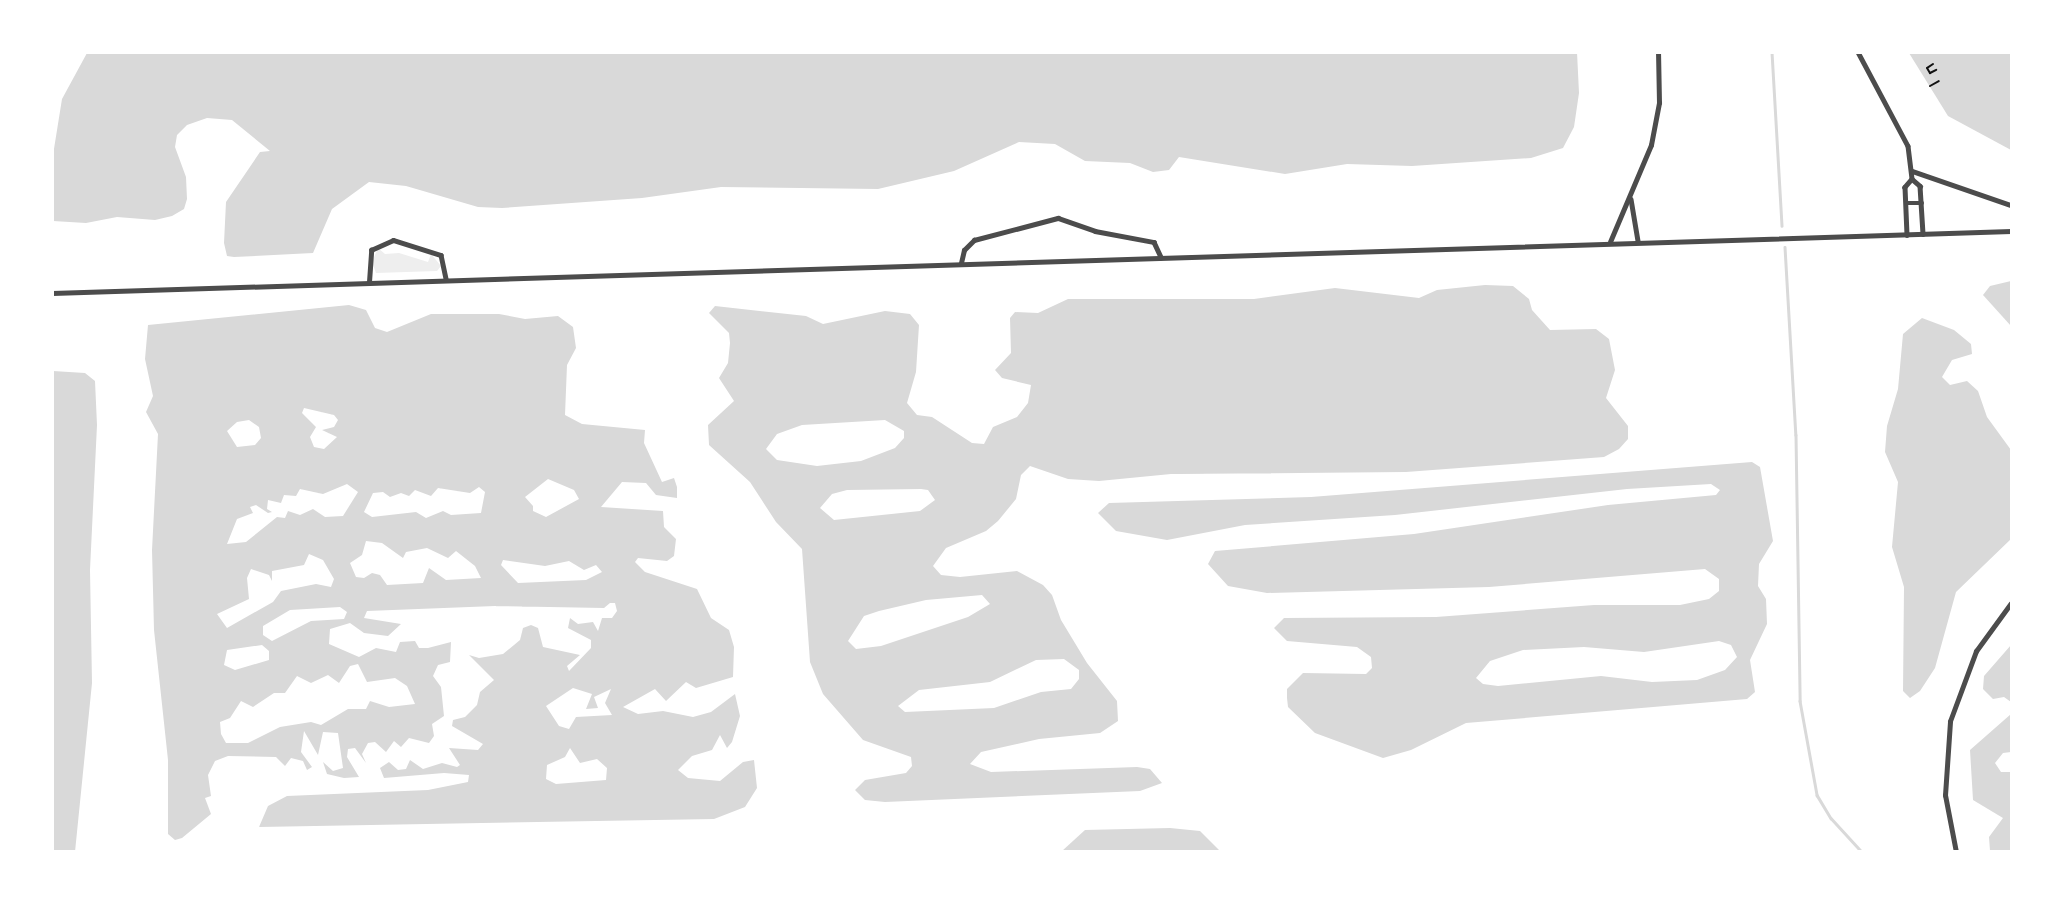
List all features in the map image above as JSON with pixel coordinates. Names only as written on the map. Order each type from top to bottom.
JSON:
[{"type":"street","points":[[1610,242],[1631,199],[1651,145],[1659,103],[1658,52]]},
{"type":"street","points":[[1858,52],[1905,135],[1912,171],[1912,179],[1905,187],[1907,235]]},
{"type":"street","points":[[1912,171],[2011,205]]},
{"type":"street","points":[[1912,179],[1920,186],[1923,234]]},
{"type":"street","points":[[1631,199],[1638,241]]},
{"type":"street","points":[[1906,203],[1922,203]]},
{"type":"street","points":[[961,263],[964,250],[974,240],[1058,218],[1094,231],[1154,242],[1161,257]]},
{"type":"street","points":[[52,293],[2011,231]]},
{"type":"street","points":[[369,282],[371,250],[393,240],[441,255],[446,279]]},
{"type":"street","points":[[1956,852],[1945,795],[1950,721],[1976,651],[2011,603]]},
{"type":"path","points":[[1933,64],[1927,68],[1930,74],[1936,69]]},
{"type":"path","points":[[1930,86],[1939,81]]},
{"type":"shaded area","points":[[1577,52],[1579,93],[1574,127],[1563,148],[1531,158],[1412,166],[1347,164],[1285,174],[1179,157],[1169,170],[1153,172],[1130,163],[1085,161],[1055,144],[1019,142],[954,171],[878,189],[721,187],[642,198],[502,208],[478,207],[406,186],[369,182],[332,209],[313,253],[234,257],[227,256],[224,243],[226,202],[260,152],[270,151],[232,120],[207,118],[187,125],[177,135],[175,147],[186,177],[187,199],[184,209],[172,216],[155,220],[117,217],[86,223],[53,221],[53,155],[62,99],[87,53]]},
{"type":"shaded area","points":[[1909,53],[2011,53],[2011,150],[1948,116]]},
{"type":"shaded area","points":[[378,248],[385,254],[399,253],[428,262],[431,254],[441,266],[437,271],[376,273],[372,262]]},
{"type":"shaded area","points":[[2011,281],[2011,326],[1983,295],[1990,286]]},
{"type":"shaded area","points":[[1485,285],[1513,286],[1529,299],[1532,310],[1550,330],[1596,329],[1609,339],[1615,370],[1606,398],[1628,426],[1628,439],[1619,449],[1604,457],[1406,472],[1171,474],[1099,481],[1068,479],[1030,466],[1021,475],[1016,499],[998,521],[986,531],[946,548],[933,566],[941,575],[960,577],[1017,571],[1043,585],[1052,595],[1061,620],[1087,663],[1117,701],[1118,721],[1100,733],[1039,739],[981,752],[970,764],[991,772],[1137,767],[1150,769],[1162,783],[1140,791],[885,802],[865,800],[855,790],[865,780],[906,773],[912,766],[911,757],[863,740],[823,694],[810,662],[802,549],[776,522],[750,482],[709,445],[708,425],[734,401],[719,378],[728,363],[730,343],[729,333],[709,313],[715,306],[806,316],[823,324],[885,311],[910,314],[919,325],[916,372],[907,403],[917,415],[932,417],[972,443],[984,444],[993,427],[1017,417],[1028,403],[1031,385],[1002,378],[995,370],[1011,353],[1010,318],[1015,312],[1038,313],[1068,299],[1254,299],[1335,288],[1419,298],[1437,290]],"holes":[[[885,420],[904,431],[904,438],[895,448],[861,461],[817,466],[777,460],[766,449],[777,434],[802,425]],[[921,489],[928,490],[935,500],[920,511],[834,520],[820,508],[832,494],[847,490]],[[982,595],[990,604],[968,617],[881,646],[856,649],[848,641],[864,616],[926,600]],[[1064,659],[1079,670],[1079,679],[1071,689],[1041,692],[994,708],[905,712],[898,706],[919,690],[990,682],[1036,660]]]},
{"type":"shaded area","points":[[349,305],[366,310],[375,328],[387,332],[431,314],[499,314],[525,319],[558,316],[573,327],[576,348],[567,365],[565,415],[582,424],[645,430],[644,443],[662,482],[674,478],[677,487],[677,498],[656,495],[646,483],[622,482],[601,507],[663,511],[664,527],[676,539],[674,556],[667,561],[638,558],[635,562],[645,572],[697,589],[711,618],[729,630],[734,647],[733,677],[696,688],[686,682],[666,701],[655,689],[623,707],[638,714],[663,711],[693,717],[711,712],[735,694],[740,716],[732,742],[727,748],[720,735],[712,750],[692,756],[678,770],[688,778],[720,781],[743,762],[754,760],[757,788],[745,807],[714,819],[259,827],[268,806],[287,796],[428,790],[468,782],[469,775],[444,773],[384,778],[380,768],[389,762],[398,770],[406,769],[410,760],[423,769],[442,763],[457,767],[460,765],[449,748],[478,750],[483,744],[452,726],[453,720],[465,717],[477,705],[480,692],[494,680],[469,655],[479,658],[503,654],[520,640],[523,628],[531,625],[538,628],[543,647],[580,655],[567,666],[569,671],[591,648],[591,640],[568,628],[570,618],[578,624],[593,622],[598,631],[602,618],[612,618],[617,611],[615,603],[610,603],[604,608],[495,606],[367,611],[364,618],[401,624],[388,636],[364,633],[350,623],[330,629],[329,644],[359,657],[376,648],[396,652],[400,642],[415,641],[419,648],[428,648],[451,642],[450,662],[438,665],[433,676],[441,687],[444,716],[432,724],[434,736],[429,743],[409,738],[401,747],[394,741],[386,752],[375,742],[368,743],[362,754],[366,763],[355,748],[348,749],[347,757],[359,777],[344,778],[327,774],[323,762],[333,771],[343,768],[338,733],[323,732],[318,755],[304,731],[301,752],[312,767],[307,770],[303,761],[291,758],[285,766],[276,757],[228,756],[215,761],[208,775],[211,796],[205,798],[211,814],[182,838],[175,840],[168,834],[168,760],[154,630],[152,550],[158,434],[146,412],[153,396],[145,359],[148,325]],"holes":[[[304,408],[334,415],[338,420],[334,427],[322,430],[337,437],[324,449],[314,447],[310,437],[316,427],[302,413]],[[249,420],[259,427],[261,438],[255,445],[237,447],[227,431],[237,422]],[[548,479],[574,490],[579,499],[546,517],[533,511],[533,506],[525,497]],[[347,484],[358,492],[343,516],[325,517],[313,509],[300,515],[288,511],[285,518],[277,517],[246,542],[227,544],[237,519],[253,513],[250,507],[256,505],[268,513],[272,512],[267,509],[268,500],[281,503],[284,495],[296,496],[300,489],[323,494]],[[479,487],[485,492],[481,513],[451,515],[443,511],[426,518],[416,512],[372,517],[364,512],[373,493],[383,492],[390,497],[401,493],[409,496],[415,490],[431,496],[438,488],[470,493]],[[366,541],[382,543],[403,558],[406,552],[427,548],[448,558],[456,551],[475,566],[481,578],[446,580],[429,568],[423,583],[387,585],[380,575],[372,573],[364,578],[356,577],[350,563],[362,555]],[[309,554],[323,560],[334,579],[331,587],[316,584],[281,591],[273,602],[227,628],[217,614],[249,599],[247,578],[251,569],[269,575],[272,581],[272,571],[304,565]],[[503,560],[545,566],[569,561],[584,570],[596,565],[602,572],[586,580],[518,583],[501,565]],[[340,607],[347,612],[344,619],[311,621],[272,641],[263,635],[263,626],[290,610]],[[262,645],[269,651],[269,660],[235,670],[224,665],[227,650]],[[358,664],[367,682],[395,678],[407,686],[415,704],[389,707],[370,701],[366,709],[348,709],[321,725],[311,722],[280,727],[248,743],[226,743],[221,734],[220,722],[230,718],[241,701],[253,707],[274,693],[285,693],[297,676],[311,683],[328,675],[339,683],[350,666]],[[573,688],[592,694],[586,709],[598,708],[594,697],[611,689],[605,703],[612,715],[576,717],[569,729],[559,726],[546,706]],[[570,748],[580,763],[597,759],[607,768],[606,780],[556,784],[546,779],[547,765],[565,757]]]},
{"type":"shaded area","points":[[1922,318],[1954,330],[1971,344],[1972,354],[1952,360],[1942,377],[1950,385],[1967,381],[1978,391],[1987,417],[2011,450],[2011,539],[1956,592],[1935,668],[1920,691],[1910,698],[1903,691],[1904,587],[1892,547],[1898,482],[1885,452],[1887,426],[1898,389],[1903,334]]},
{"type":"shaded area","points":[[53,371],[85,373],[95,381],[97,425],[90,570],[92,683],[75,852],[52,851]]},
{"type":"shaded area","points":[[1752,462],[1760,467],[1773,541],[1759,564],[1758,586],[1766,599],[1767,624],[1750,660],[1755,692],[1747,699],[1466,723],[1411,750],[1383,758],[1315,733],[1288,707],[1287,689],[1303,673],[1366,674],[1372,668],[1371,657],[1357,647],[1287,641],[1274,628],[1284,618],[1436,617],[1594,605],[1680,605],[1709,599],[1719,591],[1719,579],[1705,569],[1489,587],[1267,593],[1228,586],[1208,564],[1215,551],[1414,534],[1608,505],[1716,495],[1720,490],[1711,484],[1627,489],[1395,515],[1245,525],[1167,540],[1116,531],[1098,513],[1109,503],[1311,497]],"holes":[[[1719,641],[1731,645],[1737,657],[1725,670],[1697,680],[1652,682],[1601,676],[1498,686],[1483,684],[1476,678],[1490,661],[1523,650],[1584,647],[1644,652]]]},
{"type":"shaded area","points":[[2011,645],[2011,702],[2004,697],[1993,699],[1983,689],[1984,676]]},
{"type":"shaded area","points":[[2011,714],[2011,752],[2003,753],[1995,763],[2001,772],[2011,772],[2011,851],[1990,851],[1989,837],[2003,818],[1973,800],[1970,750]]},
{"type":"shaded area","points":[[1170,828],[1200,831],[1220,851],[1062,851],[1085,830]]},
{"type":"waterway","points":[[1772,52],[1782,226]]},
{"type":"waterway","points":[[1785,247],[1796,435],[1800,701],[1817,795],[1831,818],[1862,852]]}]
